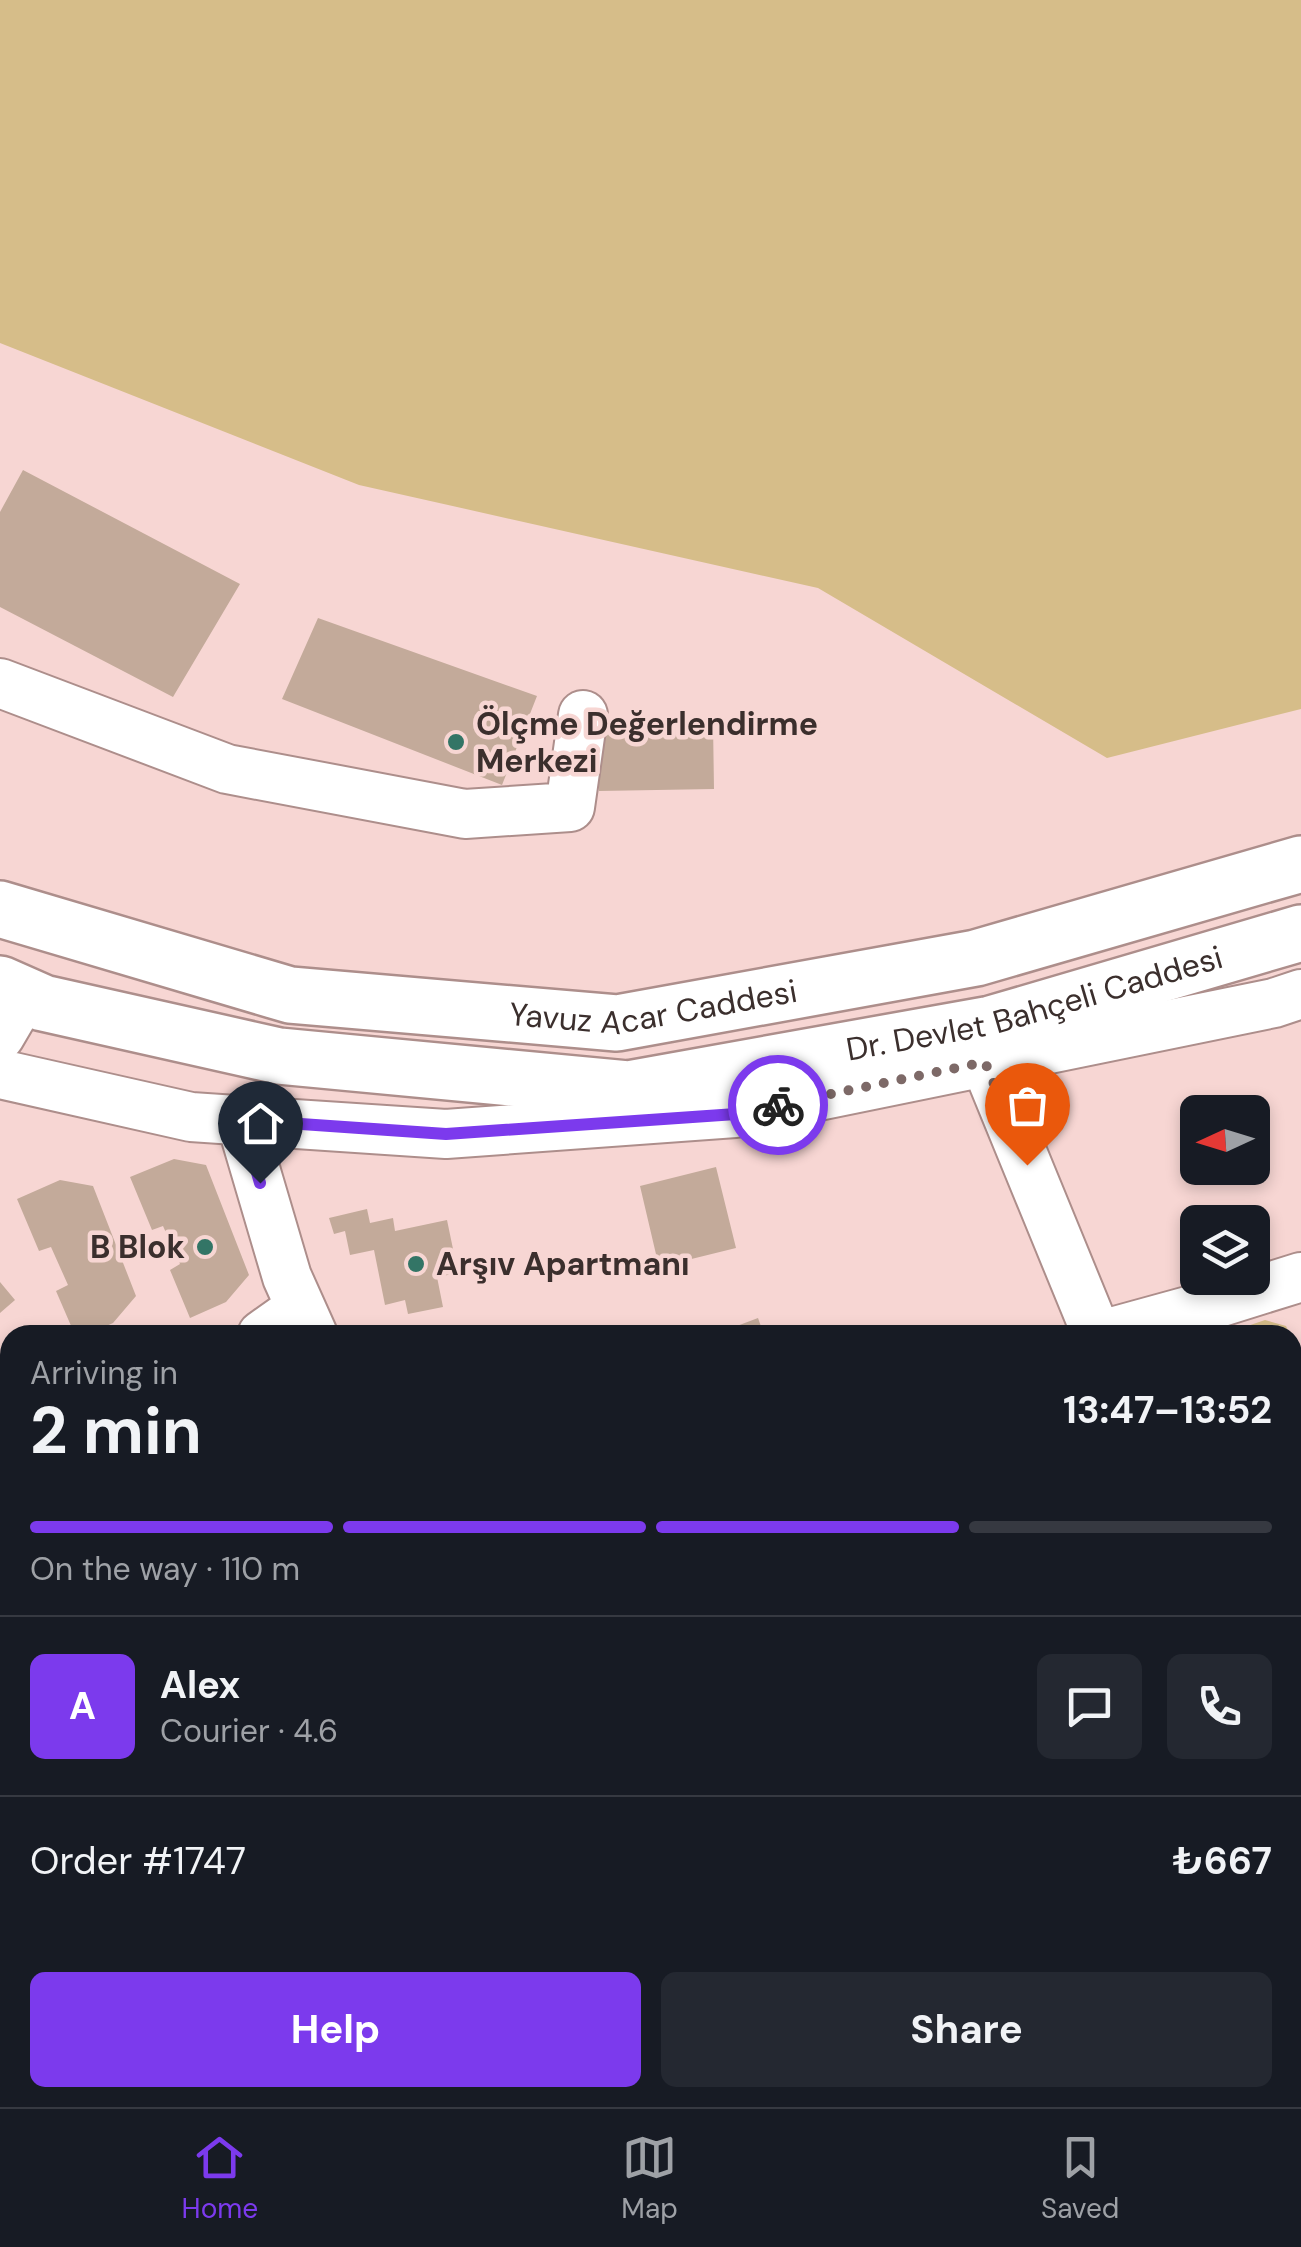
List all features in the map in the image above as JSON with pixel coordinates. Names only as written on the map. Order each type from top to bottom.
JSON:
[{"type":"main road","name":"Yavuz Acar Caddesi","points":[[0,909],[290,995],[617,1023],[976,958],[1301,864]]},
{"type":"main road","name":"Dr. Devlet Bahçeli Caddesi","points":[[8,1005],[43,1003],[279,1056],[628,1089],[991,1024],[1301,934]]},
{"type":"street","points":[[0,682],[228,769],[466,814],[570,807],[583,715]]},
{"type":"street","points":[[0,1074],[191,1117],[446,1134],[736,1114],[1274,1003],[1301,994]]},
{"type":"street","points":[[985,1062],[1095,1325]]},
{"type":"street","points":[[242,1120],[286,1278],[307,1322]]},
{"type":"street","points":[[1136,1325],[1299,1282]]},
{"type":"shaded area","points":[[0,0],[1301,0],[1301,709],[1107,758],[818,588],[359,485],[0,343]]},
{"type":"shaded area","points":[[1265,1320],[1282,1325],[1250,1325]]},
{"type":"building","points":[[23,470],[240,584],[173,697],[0,607],[0,512]]},
{"type":"building","name":"Ölçme Değerlendirme Merkezi","points":[[318,618],[537,696],[502,785],[282,699]]},
{"type":"building","points":[[713,723],[714,789],[599,791],[597,725]]},
{"type":"building","name":"B Blok","points":[[174,1159],[206,1165],[249,1275],[226,1302],[190,1318],[170,1270],[180,1264],[163,1226],[152,1230],[130,1177]]},
{"type":"building","points":[[716,1167],[736,1248],[659,1267],[640,1186]]},
{"type":"building","points":[[60,1180],[93,1186],[136,1296],[113,1323],[71,1325],[56,1291],[68,1285],[51,1247],[39,1251],[17,1199]]},
{"type":"building","name":"Arşıv Apartmanı","points":[[367,1209],[370,1223],[393,1218],[395,1231],[447,1220],[458,1273],[437,1277],[443,1307],[408,1314],[405,1300],[385,1305],[374,1250],[350,1255],[345,1231],[334,1234],[329,1218]]},
{"type":"building","name":"B Blok","points":[[0,1282],[15,1300],[0,1313]]},
{"type":"building","points":[[758,1318],[760,1325],[739,1325]]},
{"type":"way so far","points":[[778,1105],[985,1062],[1027,1165]]},
{"type":"place","name":"Ölçme Değerlendirme Merkezi","points":[[456,742]]},
{"type":"place","name":"B Blok","points":[[205,1247]]},
{"type":"place","name":"Arşıv Apartmanı","points":[[416,1264]]},
{"type":"route","points":[[260,1183],[242,1120],[446,1134],[736,1114],[778,1105]]}]
